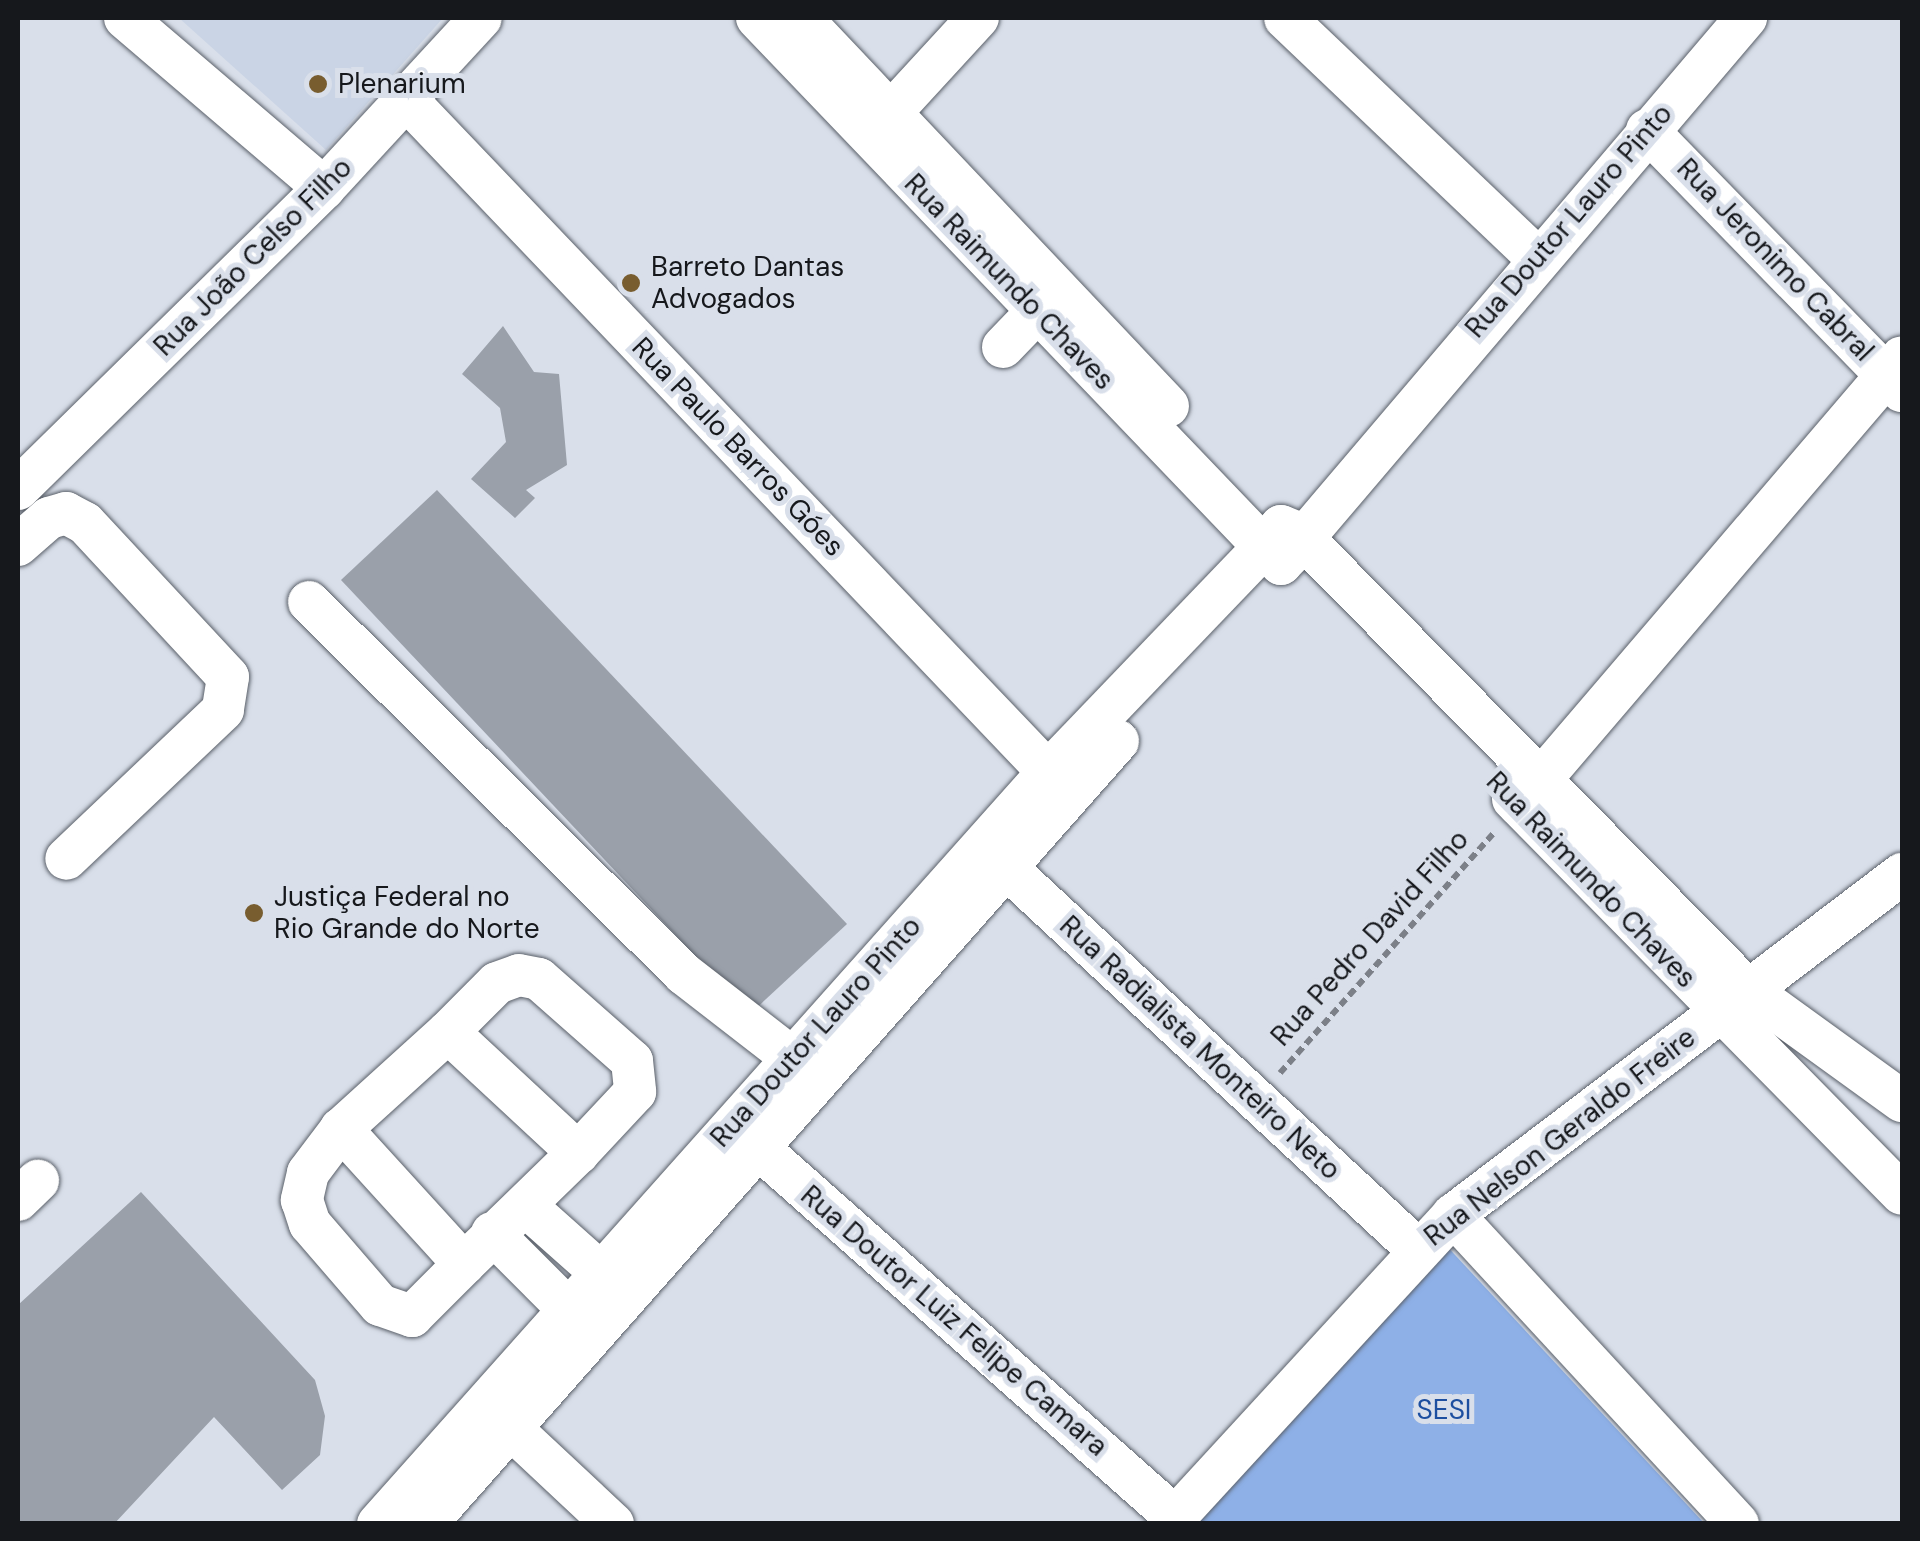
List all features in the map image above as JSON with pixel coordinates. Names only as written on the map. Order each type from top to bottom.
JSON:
[{"type":"street","points":[[125,18],[324,188]]},
{"type":"street","name":"Rua João Celso Filho","points":[[18,489],[324,188],[481,18]]},
{"type":"street","name":"Rua Raimundo Chaves","points":[[757,18],[881,124],[1282,545],[1733,1001],[1902,1194]]},
{"type":"street","name":"Rua Raimundo Chaves","points":[[802,18],[881,124]]},
{"type":"street","points":[[881,124],[978,18]]},
{"type":"street","points":[[1285,18],[1536,257]]},
{"type":"street","name":"Rua Doutor Lauro Pinto","points":[[378,1524],[498,1416],[1058,783],[1393,426],[1746,18]]},
{"type":"street","name":"Rua Paulo Barros Góes","points":[[408,100],[1058,783]]},
{"type":"street","name":"Rua Jeronimo Cabral","points":[[1648,130],[1898,374]]},
{"type":"street","points":[[1003,348],[1048,300]]},
{"type":"street","points":[[1528,794],[1898,374]]},
{"type":"street","points":[[18,544],[66,513],[86,523],[228,677],[222,710],[66,858]]},
{"type":"street","points":[[310,602],[684,974],[805,1068]]},
{"type":"street","name":"Rua Radialista Monteiro Neto","points":[[994,856],[1418,1250]]},
{"type":"street","name":"Rua Nelson Geraldo Freire","points":[[1172,1520],[1453,1216],[1902,874]]},
{"type":"street","points":[[519,975],[539,979],[632,1061],[635,1092],[528,1208],[478,1249],[412,1316],[380,1304],[310,1224],[302,1200],[308,1173],[341,1129],[448,1032],[497,982],[519,975]]},
{"type":"street","name":"Rua Raimundo Chaves","points":[[1733,1001],[1858,1064],[1902,1100]]},
{"type":"street","points":[[448,1032],[578,1153]]},
{"type":"street","points":[[1858,1064],[1902,1056]]},
{"type":"street","points":[[341,1129],[478,1249],[568,1310]]},
{"type":"street","name":"Rua Doutor Lauro Pinto","points":[[426,1524],[568,1310],[746,1136]]},
{"type":"street","name":"Rua Doutor Luiz Felipe Camara","points":[[746,1136],[1172,1520]]},
{"type":"street","points":[[528,1208],[602,1273]]},
{"type":"street","points":[[1453,1216],[1738,1524]]},
{"type":"street","points":[[498,1416],[613,1524]]},
{"type":"path","name":"Rua Pedro David Filho","points":[[1256,1100],[1528,794]]},
{"type":"shaded area","name":"Plenarium","points":[[179,18],[443,18],[326,150]]},
{"type":"green space","name":"SESI","points":[[1443,1242],[1704,1523],[1187,1524]]},
{"type":"building","points":[[503,326],[534,372],[559,374],[567,465],[526,490],[535,498],[515,518],[471,479],[506,442],[500,408],[462,374]]},
{"type":"building","points":[[437,490],[847,924],[750,1014],[341,580]]},
{"type":"building","points":[[141,1192],[315,1380],[325,1416],[320,1455],[282,1490],[214,1417],[114,1524],[18,1524],[18,1305]]},
{"type":"place","name":"Plenarium","points":[[318,84]]},
{"type":"place","name":"Barreto Dantas Advogados","points":[[631,283]]},
{"type":"place","name":"Justiça Federal no Rio Grande do Norte","points":[[254,913]]}]
